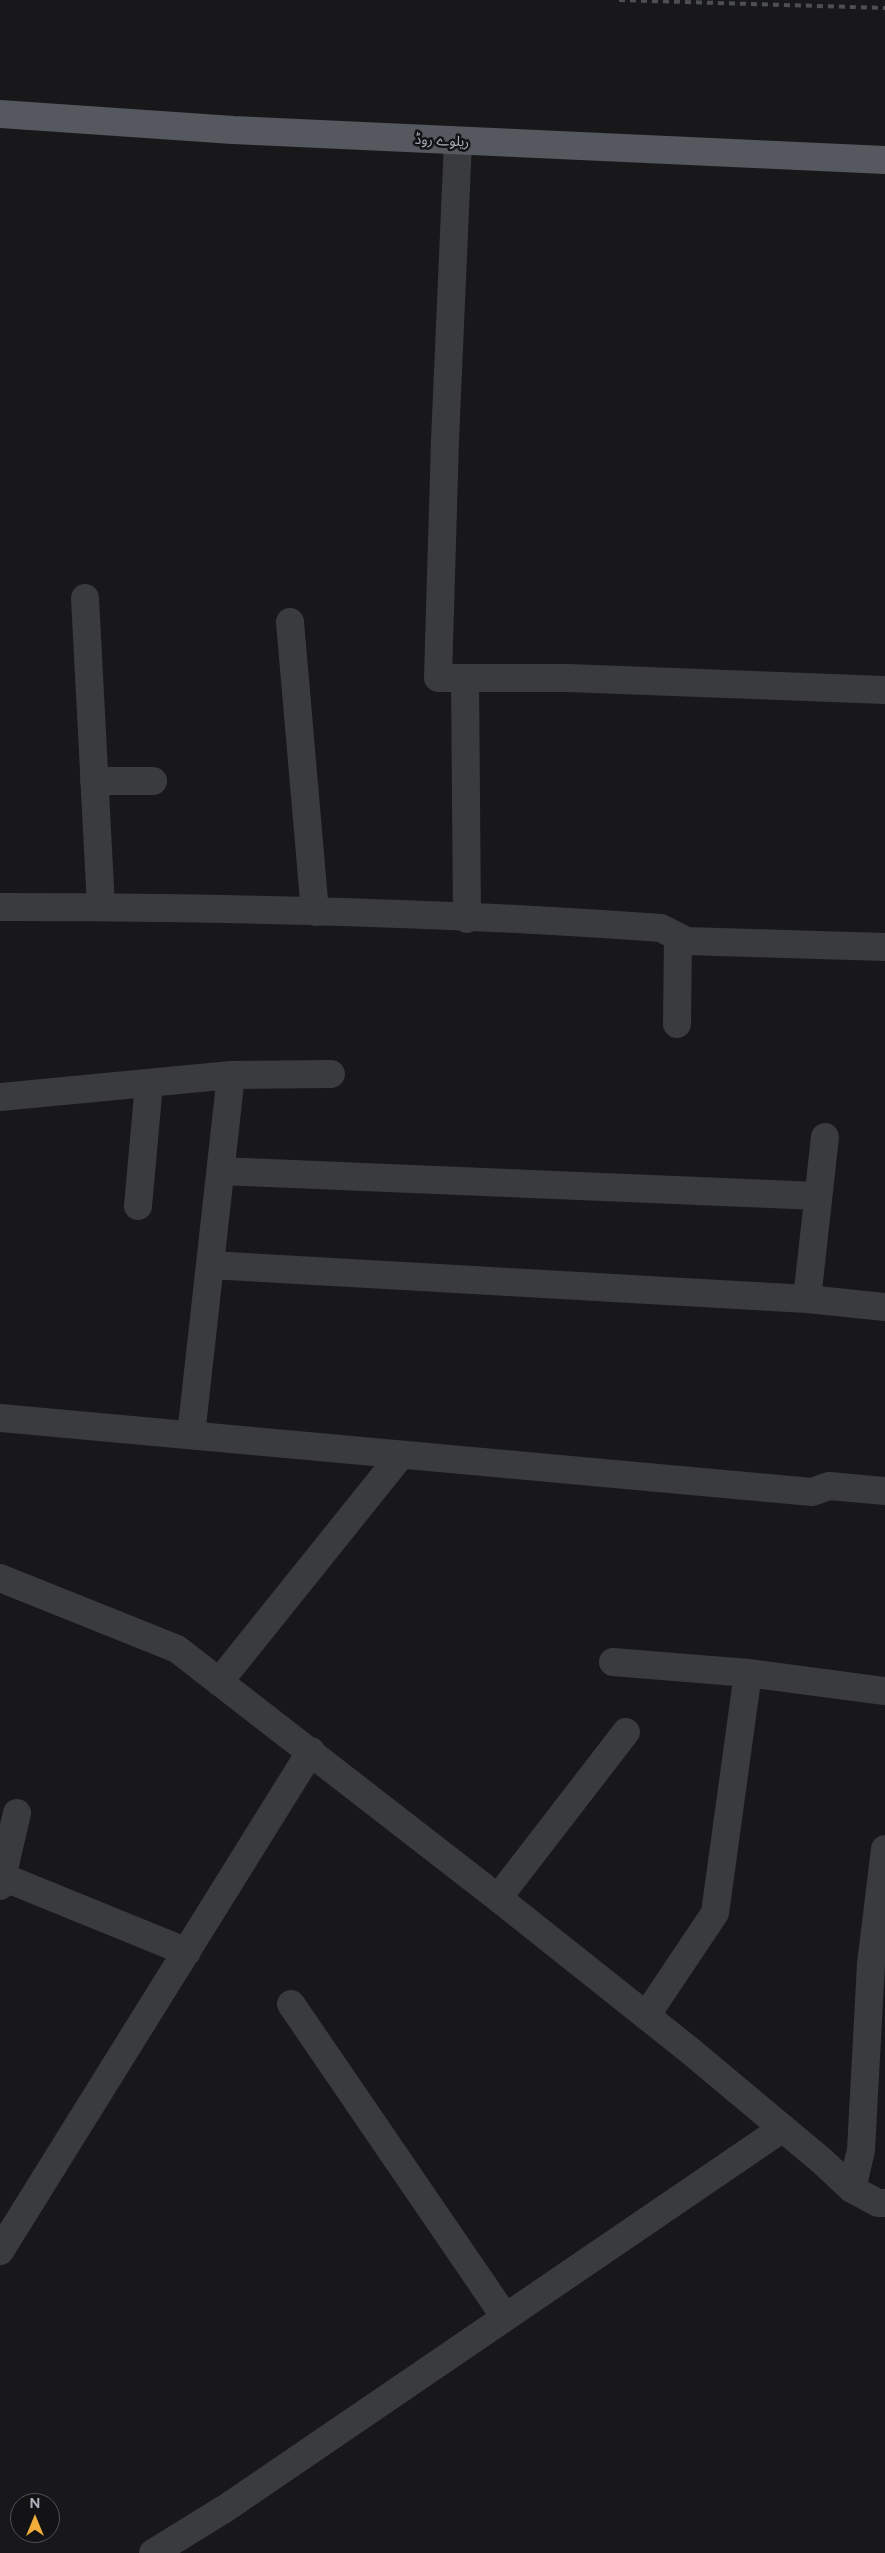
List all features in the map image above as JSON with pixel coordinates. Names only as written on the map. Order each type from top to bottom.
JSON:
[{"type":"main road","name":"ریلوے روڈ","points":[[0,114],[233,130],[885,160]]},
{"type":"street","points":[[458,141],[444,440],[438,678],[568,678],[885,690]]},
{"type":"street","points":[[85,598],[101,907]]},
{"type":"street","points":[[290,622],[315,912]]},
{"type":"street","points":[[465,678],[467,918]]},
{"type":"street","points":[[94,781],[153,781]]},
{"type":"street","points":[[0,907],[179,907],[467,918],[661,928],[686,941],[885,947]]},
{"type":"street","points":[[677,1024],[678,937]]},
{"type":"street","points":[[0,1097],[231,1075],[330,1074]]},
{"type":"street","points":[[191,1435],[231,1075]]},
{"type":"street","points":[[138,1206],[149,1084]]},
{"type":"street","points":[[808,1299],[825,1137]]},
{"type":"street","points":[[221,1171],[818,1196]]},
{"type":"street","points":[[210,1265],[808,1299],[885,1307]]},
{"type":"street","points":[[0,1418],[812,1492],[829,1486],[885,1491]]},
{"type":"street","points":[[219,1682],[402,1455]]},
{"type":"street","points":[[0,1578],[177,1649],[311,1751],[646,2016],[783,2128],[852,2189],[878,2203],[885,2203]]},
{"type":"street","points":[[613,1662],[748,1673],[885,1691]]},
{"type":"street","points":[[646,2016],[715,1913],[748,1673]]},
{"type":"street","points":[[498,1898],[626,1732]]},
{"type":"street","points":[[0,2251],[311,1751]]},
{"type":"street","points":[[17,1813],[1,1883],[187,1952]]},
{"type":"street","points":[[852,2189],[861,2150],[878,1964],[885,1849]]},
{"type":"street","points":[[291,2004],[505,2317]]},
{"type":"street","points":[[153,2553],[226,2508],[783,2128]]},
{"type":"railway","points":[[619,0],[885,8]]}]
